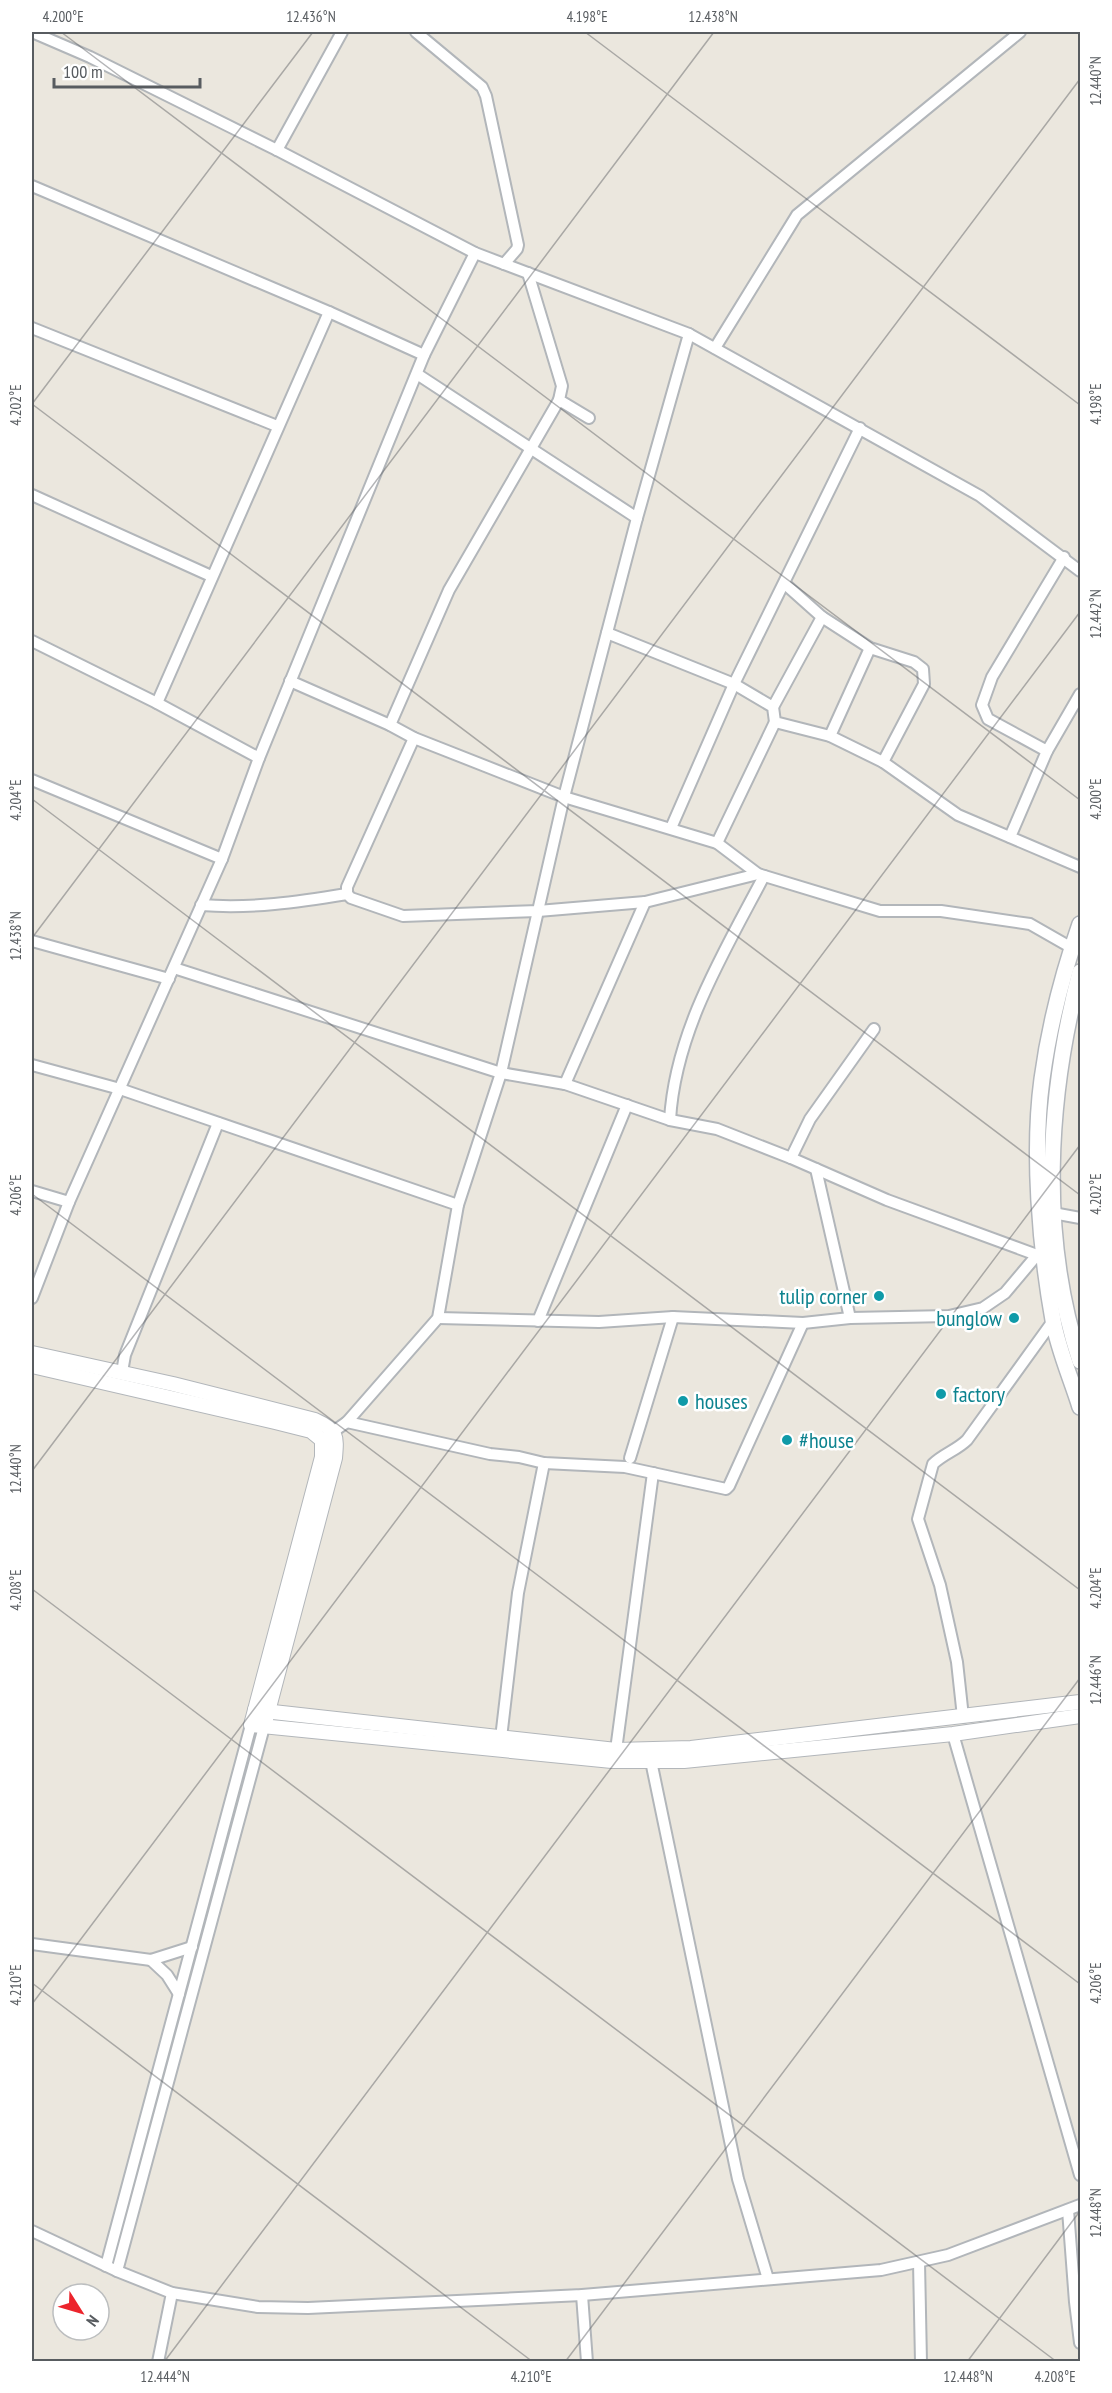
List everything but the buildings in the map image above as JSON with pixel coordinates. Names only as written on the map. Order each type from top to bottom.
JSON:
[{"type":"main road","points":[[1080,924],[1047,1047],[1042,1081],[1039,1183],[1041,1255],[1053,1321],[1080,1407]]},
{"type":"main road","points":[[1080,972],[1064,1041],[1057,1088],[1053,1142],[1053,1214],[1069,1325],[1077,1340],[1080,1361]]},
{"type":"street","points":[[32,32],[90,57],[277,150],[475,253],[689,334],[980,496],[1080,571]]},
{"type":"street","points":[[277,150],[342,32]]},
{"type":"street","points":[[416,32],[482,87],[486,96],[518,244],[517,249],[504,264]]},
{"type":"street","points":[[715,348],[797,215],[1020,32]]},
{"type":"street","points":[[32,186],[329,312],[424,355]]},
{"type":"street","points":[[32,1298],[69,1202],[222,859],[259,758],[424,355],[475,253]]},
{"type":"street","points":[[390,725],[449,590],[559,400],[562,386],[528,273]]},
{"type":"street","points":[[157,703],[329,312]]},
{"type":"street","points":[[32,328],[277,426]]},
{"type":"street","points":[[322,1440],[347,1422],[438,1318],[458,1205],[501,1073],[564,797],[689,334]]},
{"type":"street","points":[[417,374],[638,518]]},
{"type":"street","points":[[559,400],[589,418]]},
{"type":"street","points":[[671,828],[734,684],[860,428]]},
{"type":"street","points":[[32,495],[211,576]]},
{"type":"street","points":[[1047,751],[988,719],[982,705],[992,677],[1064,557]]},
{"type":"street","points":[[785,584],[822,617],[870,648],[914,662],[923,669],[924,684],[883,762]]},
{"type":"street","points":[[717,843],[775,722],[773,707],[822,617]]},
{"type":"street","points":[[607,633],[734,684],[773,707]]},
{"type":"street","points":[[32,641],[157,703],[259,758]]},
{"type":"street","points":[[830,736],[870,648]]},
{"type":"street","points":[[291,681],[414,738],[564,797],[717,843],[761,875],[880,911],[941,911],[1030,924],[1072,948]]},
{"type":"street","points":[[1010,837],[1047,751],[1080,694]]},
{"type":"street","points":[[775,722],[830,736],[883,762],[958,815],[1080,867]]},
{"type":"street","points":[[414,738],[346,887],[347,894],[351,898],[403,916],[538,911],[645,902],[761,875]]},
{"type":"street","points":[[32,780],[222,859]]},
{"type":"street","points":[[670,1120],[672,1091],[702,994],[761,875]]},
{"type":"street","points":[[201,905],[228,907],[290,904],[347,894]]},
{"type":"street","points":[[565,1084],[645,902]]},
{"type":"street","points":[[32,941],[172,973],[501,1073],[565,1084],[670,1120],[717,1129],[887,1200],[1041,1255],[1005,1293],[983,1308],[949,1316],[850,1318],[803,1323],[673,1317],[599,1322],[438,1318]]},
{"type":"street","points":[[791,1158],[810,1119],[874,1029]]},
{"type":"street","points":[[32,1065],[120,1089],[458,1205]]},
{"type":"street","points":[[538,1321],[627,1105]]},
{"type":"street","points":[[122,1372],[126,1355],[218,1122]]},
{"type":"street","points":[[816,1169],[850,1318]]},
{"type":"street","points":[[32,1191],[69,1202]]},
{"type":"street","points":[[1053,1214],[1080,1218]]},
{"type":"street","points":[[630,1458],[673,1317]]},
{"type":"street","points":[[963,1717],[957,1662],[940,1585],[918,1519],[933,1464],[967,1440],[1053,1321]]},
{"type":"street","points":[[347,1422],[461,1448],[544,1463],[625,1467],[721,1490],[729,1486],[803,1323]]},
{"type":"street","points":[[38,1361],[122,1372],[315,1420],[334,1432],[336,1437],[335,1458],[261,1711]]},
{"type":"street","points":[[38,1361],[310,1431],[322,1440]]},
{"type":"street","points":[[117,2271],[258,1726],[322,1457],[322,1440]]},
{"type":"street","points":[[501,1738],[518,1593],[544,1463]]},
{"type":"street","points":[[616,1750],[653,1473]]},
{"type":"street","points":[[261,1711],[616,1750],[691,1748],[1080,1702]]},
{"type":"street","points":[[258,1726],[612,1761],[684,1761],[953,1734],[1080,1716]]},
{"type":"street","points":[[106,2265],[192,1947],[258,1726]]},
{"type":"street","points":[[953,1734],[1080,2175]]},
{"type":"street","points":[[651,1761],[738,2179],[768,2279]]},
{"type":"street","points":[[32,1944],[151,1960],[192,1947]]},
{"type":"street","points":[[151,1960],[166,1975],[179,1994]]},
{"type":"street","points":[[32,2231],[117,2271],[172,2293],[258,2307],[308,2308],[582,2295],[881,2270],[948,2255],[1080,2205]]},
{"type":"street","points":[[1068,2210],[1080,2343]]},
{"type":"street","points":[[919,2262],[921,2361]]},
{"type":"street","points":[[158,2361],[172,2293]]},
{"type":"street","points":[[582,2295],[587,2361]]},
{"type":"place","name":"tulip corner","points":[[879,1296]]},
{"type":"place","name":"bunglow","points":[[1014,1318]]},
{"type":"place","name":"factory","points":[[941,1394]]},
{"type":"place","name":"houses","points":[[683,1401]]},
{"type":"place","name":"#house","points":[[787,1440]]}]
